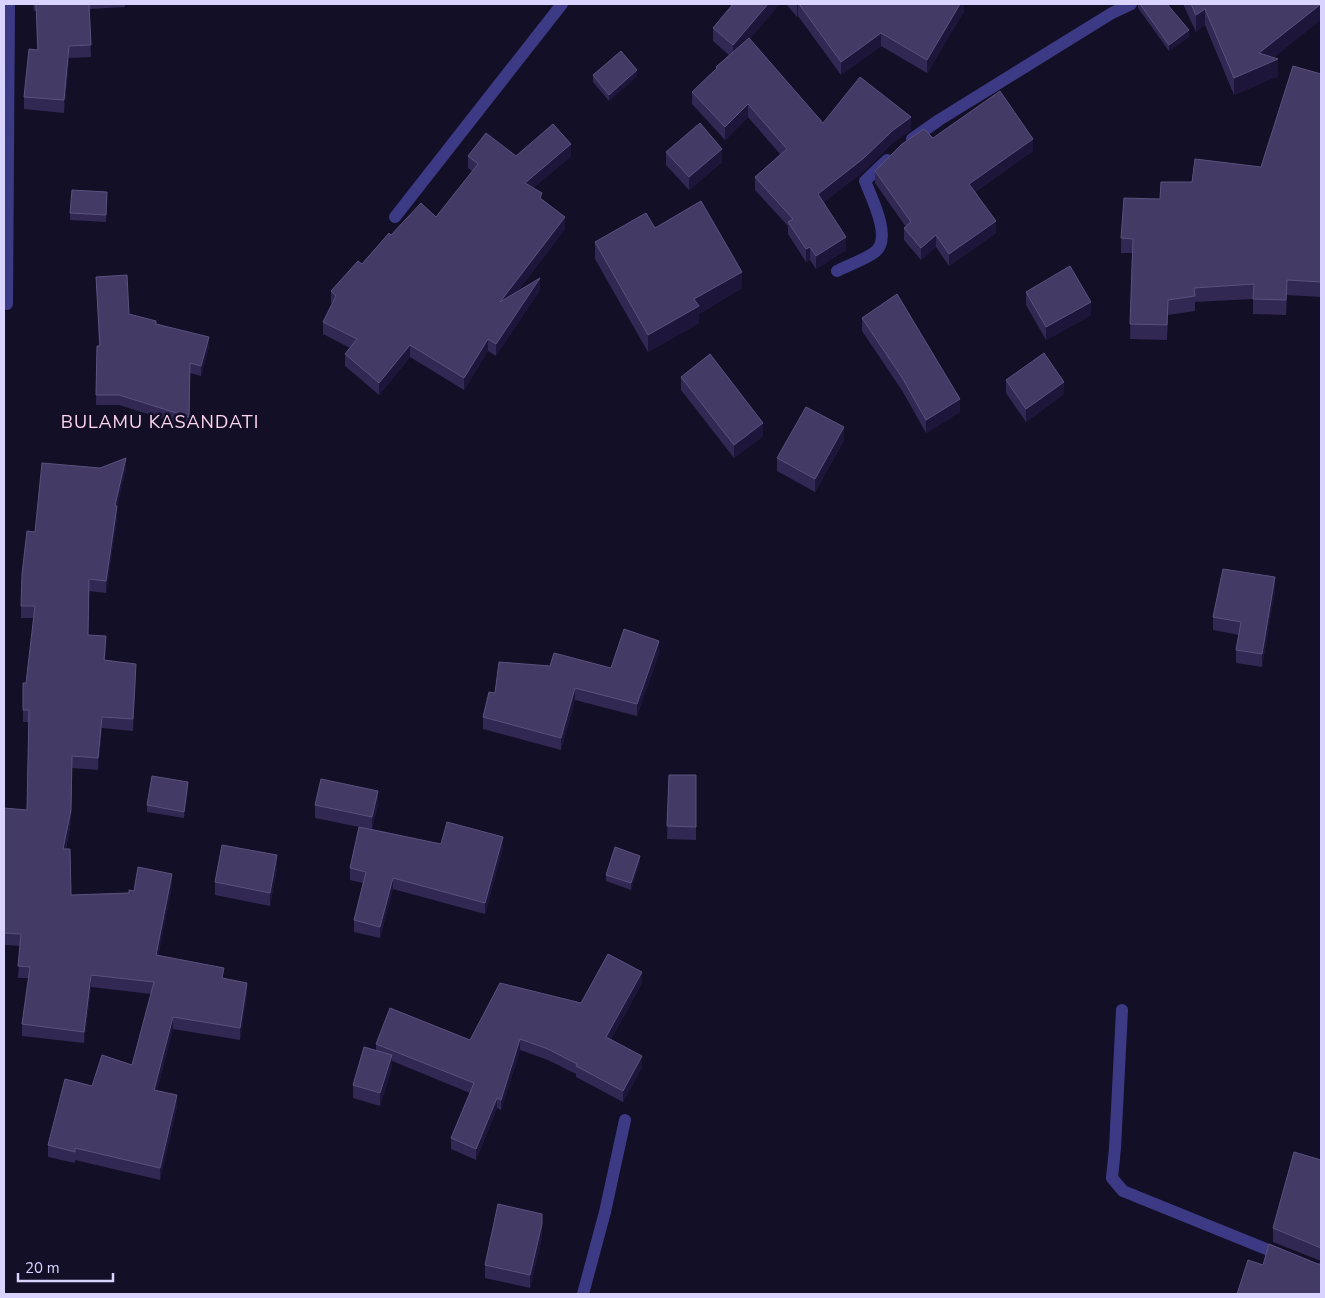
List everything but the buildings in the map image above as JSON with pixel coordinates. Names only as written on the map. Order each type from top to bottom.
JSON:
[{"type":"street","points":[[7,304],[9,4]]},
{"type":"street","points":[[395,217],[562,4]]},
{"type":"street","points":[[837,271],[876,251],[882,240],[882,226],[865,181],[901,148],[938,120],[1112,13],[1131,4]]},
{"type":"street","points":[[1122,1010],[1112,1178],[1123,1191],[1291,1259]]},
{"type":"street","points":[[583,1294],[625,1120]]},
{"type":"district","name":"BULAMU KASANDATI","points":[[160,422]]}]
